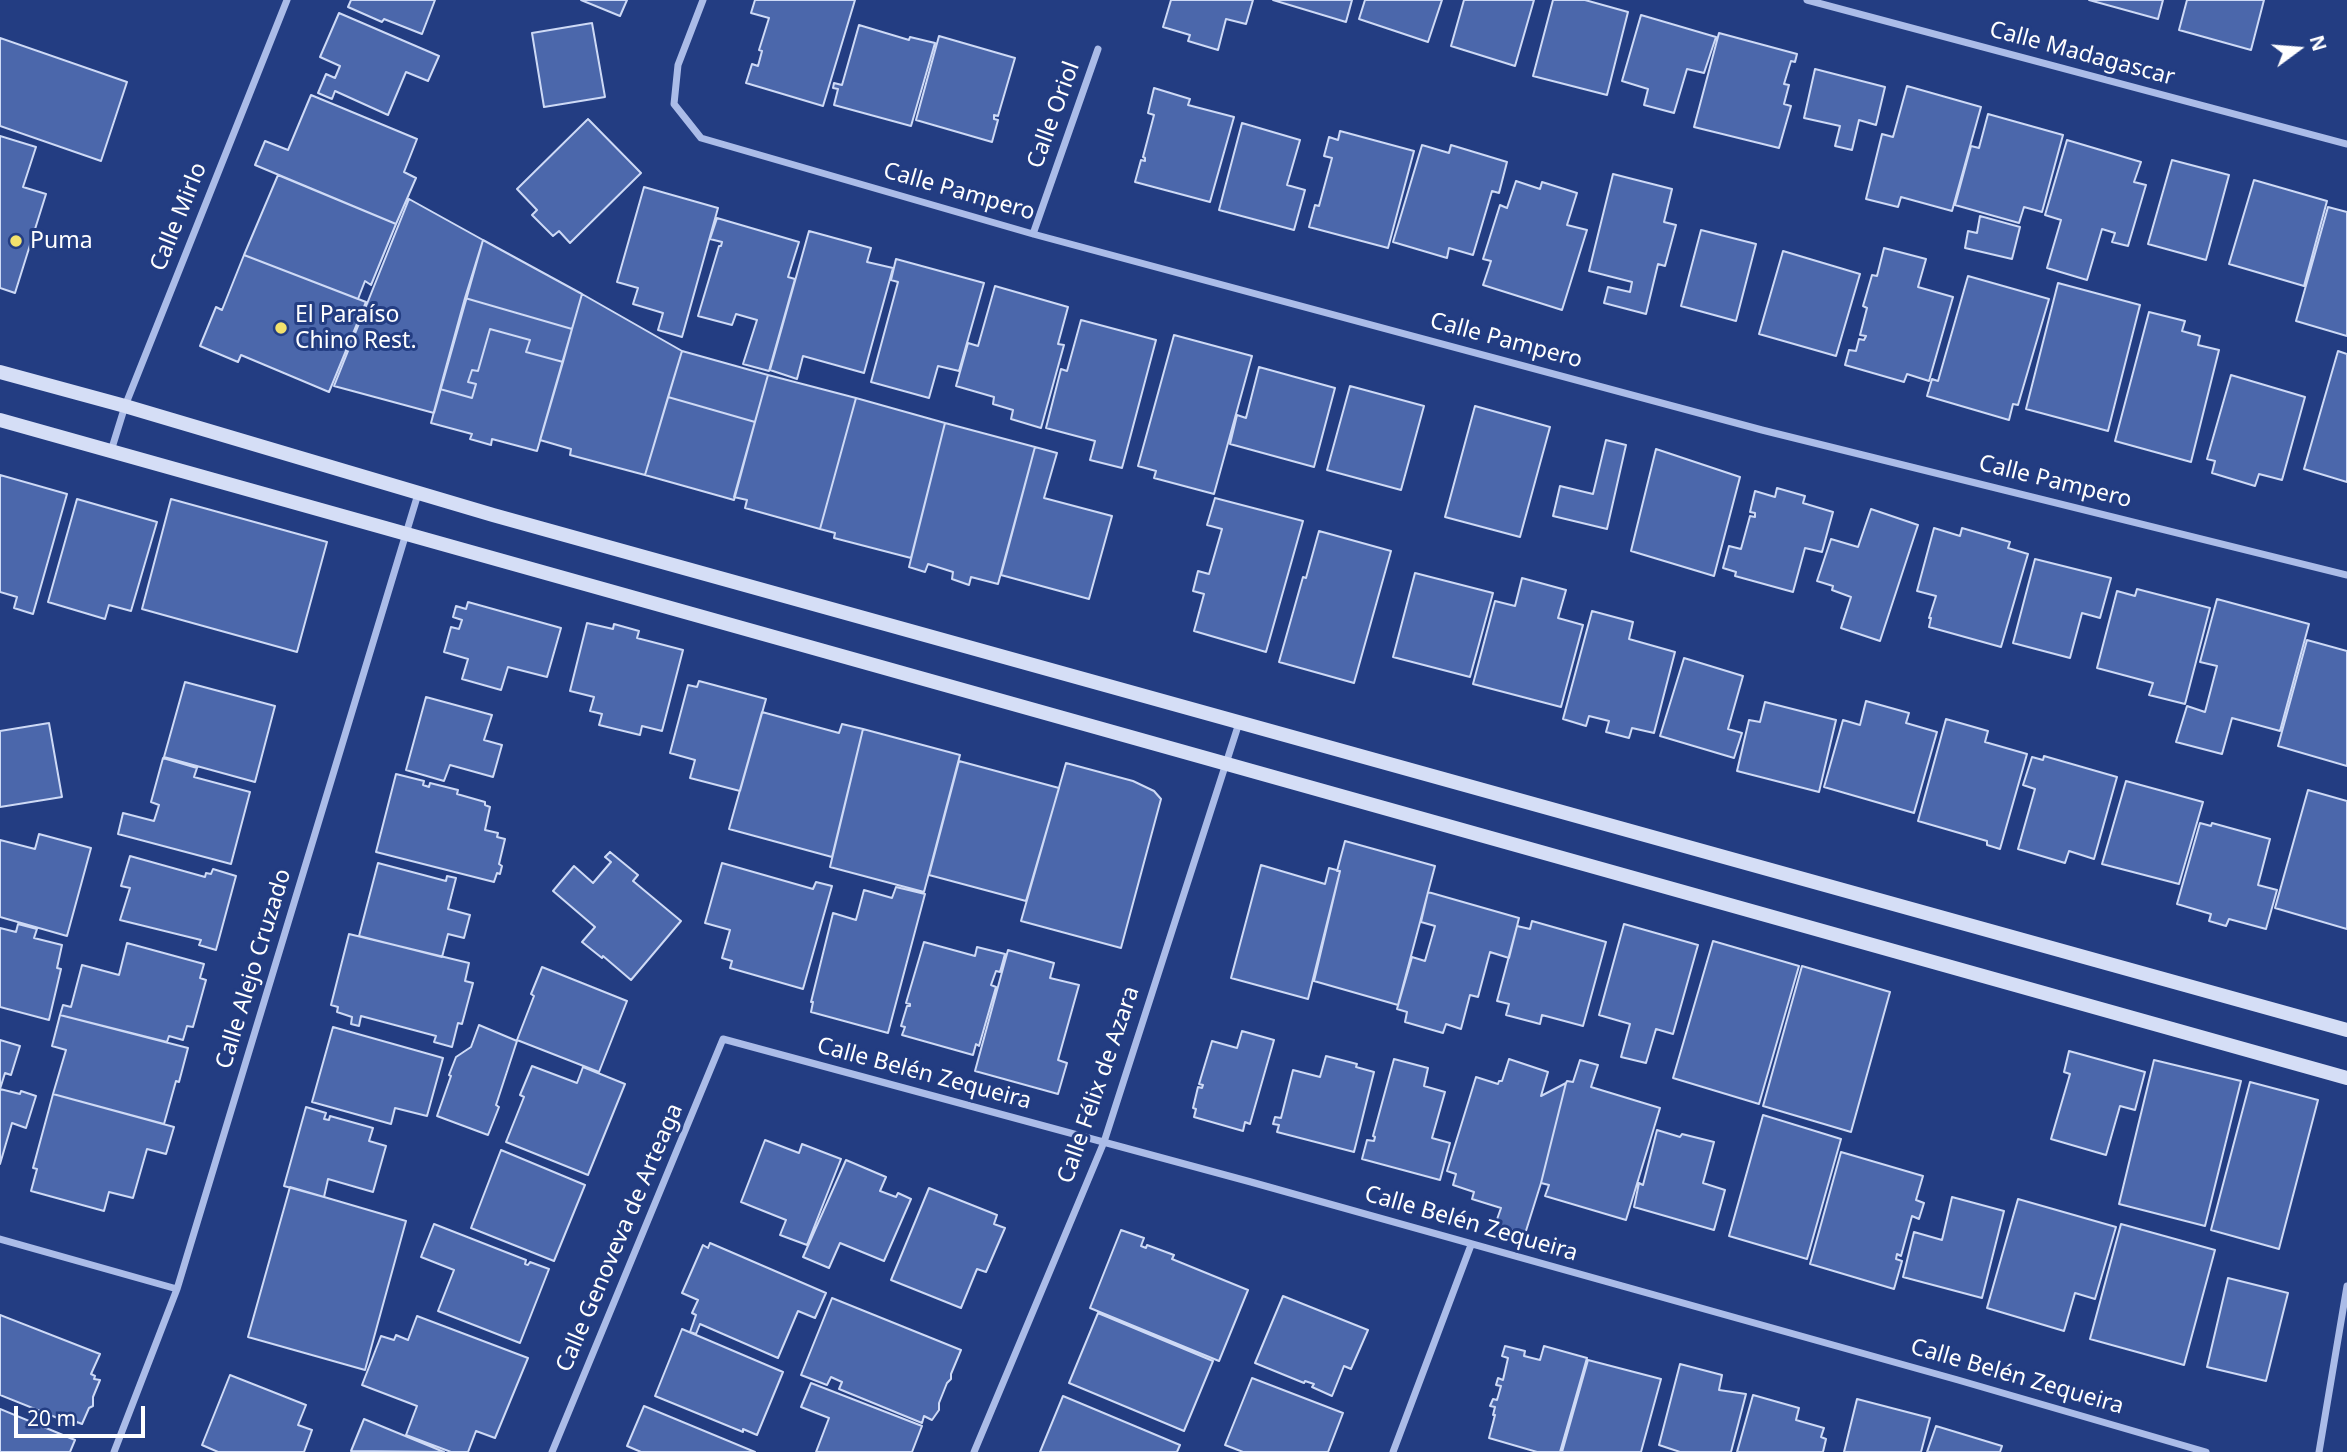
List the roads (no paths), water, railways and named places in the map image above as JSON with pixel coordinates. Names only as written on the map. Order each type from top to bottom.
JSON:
[{"type":"street","name":"Calle Mirlo","points":[[111,451],[125,406],[287,0]]},
{"type":"street","name":"Calle Pampero","points":[[703,0],[678,65],[674,104],[701,138],[1032,233],[1762,429],[2347,575]]},
{"type":"street","name":"Calle Madagascar","points":[[1807,0],[2347,144]]},
{"type":"street","points":[[1839,9],[1842,0]]},
{"type":"street","name":"Calle Oriol","points":[[1032,233],[1098,49]]},
{"type":"street","points":[[0,372],[125,406],[418,494],[2347,1030]]},
{"type":"street","points":[[0,420],[2347,1078]]},
{"type":"street","name":"Calle Alejo Cruzado","points":[[114,1452],[177,1289],[418,494]]},
{"type":"street","name":"Calle Félix de Azara","points":[[974,1452],[1104,1142],[1239,723]]},
{"type":"street","name":"Calle Belén Zequeira","points":[[723,1040],[1104,1142],[1983,1387],[2206,1452]]},
{"type":"street","name":"Calle Genoveva de Arteaga","points":[[552,1452],[723,1040]]},
{"type":"street","points":[[0,1239],[177,1289]]},
{"type":"street","points":[[1393,1452],[1471,1245]]},
{"type":"street","points":[[2319,1452],[2347,1286]]},
{"type":"place","name":"Puma","points":[[16,241]]},
{"type":"place","name":"El Paraíso Chino Rest.","points":[[281,328]]}]
